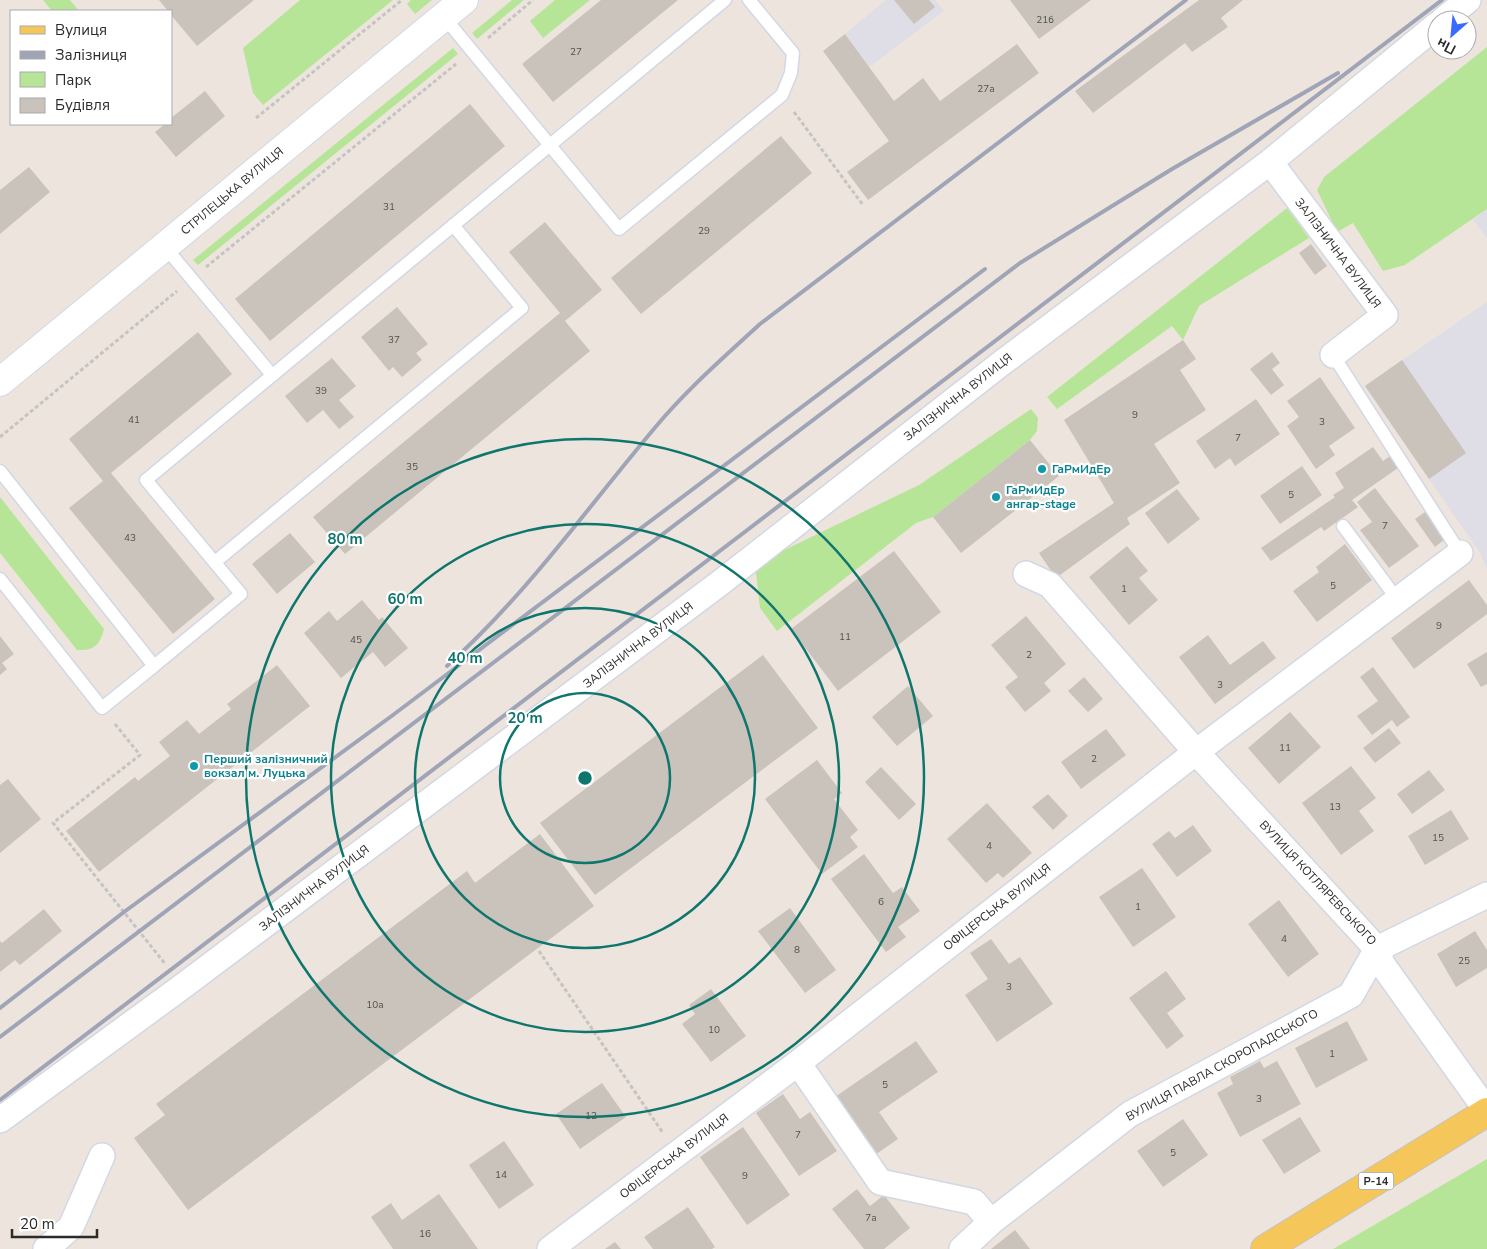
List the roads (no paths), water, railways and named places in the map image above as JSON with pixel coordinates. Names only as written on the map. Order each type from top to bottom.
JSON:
[{"type":"main road","name":"Р-14","points":[[1265,1249],[1487,1112]]},
{"type":"street","name":"СТРІЛЕЦЬКА ВУЛИЦЯ","points":[[0,382],[464,0]]},
{"type":"street","points":[[1456,10],[1468,0]]},
{"type":"street","name":"ЗАЛІЗНИЧНА ВУЛИЦЯ","points":[[0,1120],[183,986],[720,583],[1003,362],[1270,162],[1427,33]]},
{"type":"street","name":"ЗАЛІЗНИЧНА ВУЛИЦЯ","points":[[1270,162],[1385,315],[1333,355]]},
{"type":"street","points":[[1196,752],[1460,552]]},
{"type":"street","name":"ВУЛИЦЯ КОТЛЯРЕВСЬКОГО","points":[[1026,574],[1050,585],[1196,752],[1377,948],[1487,895]]},
{"type":"street","name":"ОФІЦЕРСЬКА ВУЛИЦЯ","points":[[550,1249],[798,1063],[1196,752]]},
{"type":"street","points":[[1377,948],[1382,964],[1487,1112]]},
{"type":"street","name":"ВУЛИЦЯ ПАВЛА СКОРОПАДСЬКОГО","points":[[962,1249],[991,1222],[1130,1114],[1351,995],[1377,948]]},
{"type":"street","points":[[798,1063],[880,1182],[974,1202],[991,1222]]},
{"type":"street","points":[[46,1249],[70,1227],[102,1156]]},
{"type":"lane","points":[[0,579],[102,708],[241,594],[146,480],[725,0]]},
{"type":"lane","points":[[444,17],[619,229],[782,96],[791,73],[793,53],[749,0]]},
{"type":"lane","points":[[214,562],[522,308],[453,225]]},
{"type":"lane","points":[[165,247],[272,376]]},
{"type":"lane","points":[[1333,355],[1460,552]]},
{"type":"lane","points":[[0,471],[154,666]]},
{"type":"lane","points":[[1343,526],[1397,599]]},
{"type":"railway","points":[[447,666],[503,611],[529,582],[665,416],[705,375],[760,324],[1186,0]]},
{"type":"railway","points":[[0,1100],[1442,0]]},
{"type":"railway","points":[[0,1037],[1020,263],[1172,169],[1338,73]]},
{"type":"railway","points":[[0,1008],[124,912],[393,715],[985,269]]},
{"type":"place","name":"ГаРмИдЕр","points":[[1042,469]]},
{"type":"place","name":"ГаРмИдЕр ангар-stage","points":[[996,497]]},
{"type":"place","name":"Перший залізничний вокзал м. Луцька","points":[[194,766]]}]
